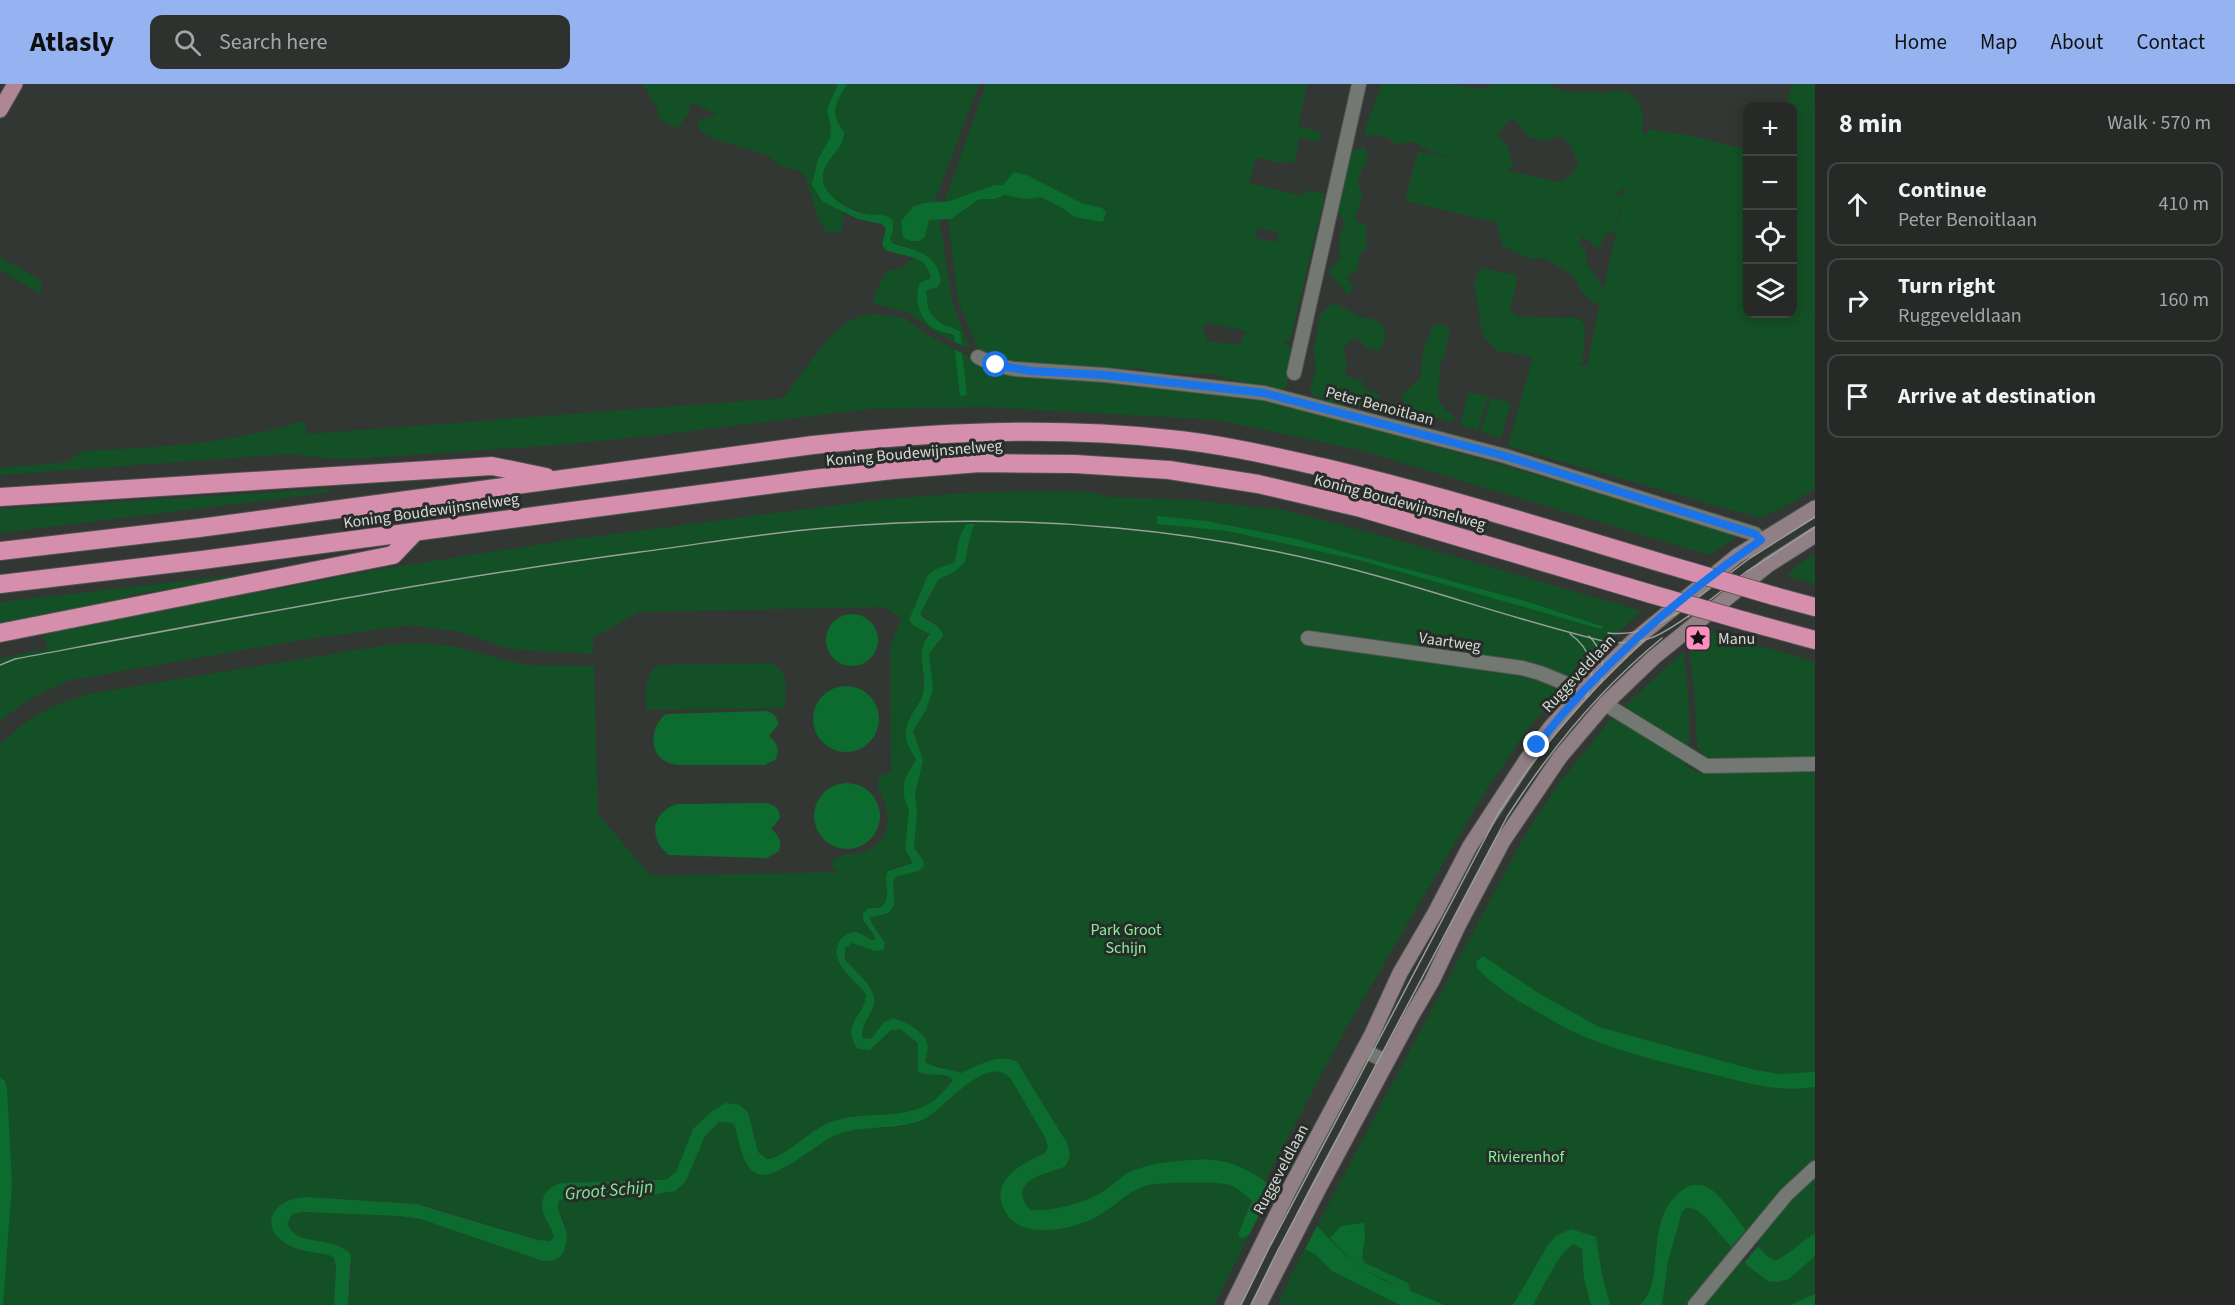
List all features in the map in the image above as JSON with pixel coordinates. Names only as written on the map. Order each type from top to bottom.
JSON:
[{"type":"highway","name":"Koning Boudewijnsnelweg","points":[[0,551],[200,528],[801,446],[893,436],[1073,431],[1150,437],[1268,455],[1366,477],[1815,607]]},
{"type":"highway","name":"Koning Boudewijnsnelweg","points":[[0,584],[893,470],[979,463],[1075,464],[1169,470],[1258,484],[1361,508],[1815,640]]},
{"type":"highway","points":[[0,497],[492,466],[559,480]]},
{"type":"highway","points":[[0,633],[393,555],[415,532]]},
{"type":"main road","points":[[2,101],[15,84]]},
{"type":"street","points":[[1294,373],[1359,84]]},
{"type":"street","name":"Peter Benoitlaan","points":[[978,357],[996,365],[1014,369],[1128,377],[1264,393],[1505,456],[1732,526],[1755,534],[1761,540]]},
{"type":"street","name":"Ruggeveldlaan","points":[[1232,1305],[1271,1225],[1364,1050],[1387,1004],[1394,983],[1414,946],[1436,913],[1470,846],[1505,789],[1550,728],[1604,669],[1646,630],[1737,556],[1815,508]]},
{"type":"street","points":[[1259,1305],[1411,1017],[1428,990],[1458,926],[1503,841],[1560,757],[1677,638],[1768,566],[1815,535]]},
{"type":"street","name":"Vaartweg","points":[[1308,638],[1522,668],[1540,672],[1584,691]]},
{"type":"street","points":[[1609,707],[1706,766],[1815,764]]},
{"type":"street","points":[[1364,1050],[1387,1062]]},
{"type":"street","points":[[1695,1305],[1786,1196],[1815,1168]]},
{"type":"green space","points":[[642,84],[838,84],[837,87],[843,90],[847,84],[979,84],[936,198],[953,304],[969,347],[962,346],[935,332],[909,313],[873,303],[875,293],[887,270],[902,268],[916,257],[907,246],[892,243],[890,238],[893,227],[840,202],[844,218],[840,233],[826,232],[818,219],[806,177],[798,170],[784,168],[766,155],[712,138],[699,130],[698,122],[718,115],[691,102],[689,114],[678,127],[673,127],[660,119],[656,105]]},
{"type":"green space","points":[[986,84],[1307,84],[1298,126],[1321,132],[1319,142],[1300,137],[1294,163],[1284,161],[1283,164],[1256,157],[1249,183],[1304,196],[1307,190],[1325,194],[1290,341],[1282,340],[1293,349],[1287,385],[1284,390],[1252,385],[1211,374],[1154,373],[1140,368],[1114,370],[1096,367],[1012,365],[980,353],[958,301],[946,198]],"holes":[[[1257,228],[1279,232],[1277,242],[1255,238]],[[1206,322],[1246,331],[1246,332],[1239,345],[1207,341],[1203,329]]]},
{"type":"green space","points":[[1382,84],[1456,85],[1483,89],[1496,84],[1546,84],[1566,92],[1622,91],[1635,97],[1639,102],[1643,116],[1642,133],[1647,134],[1649,129],[1693,136],[1743,149],[1743,318],[1797,318],[1797,102],[1787,102],[1792,84],[1815,84],[1815,489],[1781,509],[1759,518],[1508,446],[1533,357],[1497,351],[1485,338],[1481,327],[1474,282],[1481,268],[1517,275],[1511,312],[1519,317],[1579,318],[1585,325],[1583,360],[1578,364],[1587,366],[1600,303],[1593,303],[1581,291],[1577,281],[1568,272],[1543,258],[1530,259],[1502,246],[1497,229],[1499,223],[1405,201],[1418,151],[1460,160],[1432,152],[1413,142],[1395,144],[1381,136],[1365,136],[1365,129]],"holes":[[[1512,118],[1523,128],[1528,137],[1544,141],[1559,136],[1570,144],[1578,164],[1571,176],[1559,182],[1505,170],[1514,167],[1506,143],[1496,135]],[[1625,188],[1604,288],[1587,265],[1586,252],[1579,243],[1583,236],[1598,249],[1605,233],[1614,234],[1623,196],[1617,195],[1617,192]]]},
{"type":"green space","points":[[1365,147],[1368,157],[1357,182],[1363,196],[1355,217],[1359,223],[1366,223],[1366,249],[1360,254],[1356,270],[1347,278],[1354,288],[1347,294],[1332,277],[1329,269],[1340,260],[1340,238],[1345,224],[1337,210],[1348,157],[1354,150]]},
{"type":"green space","points":[[0,257],[42,281],[40,294],[0,270]]},
{"type":"green space","points":[[1332,304],[1363,318],[1378,321],[1384,329],[1384,343],[1379,351],[1367,348],[1357,338],[1352,339],[1343,348],[1347,362],[1345,376],[1361,380],[1366,390],[1373,391],[1380,397],[1373,411],[1358,406],[1336,405],[1312,395],[1310,388],[1316,371],[1314,348],[1320,315]]},
{"type":"green space","points":[[876,314],[904,318],[928,335],[986,366],[1033,377],[1190,388],[1266,398],[1585,489],[1738,536],[1709,555],[1360,450],[1217,420],[987,407],[869,409],[651,436],[545,446],[368,458],[332,459],[290,454],[0,475],[0,468],[68,462],[85,451],[207,442],[262,432],[303,421],[308,434],[784,398],[817,353],[836,332],[857,317]]},
{"type":"green space","points":[[1434,325],[1448,327],[1450,337],[1441,362],[1438,393],[1444,408],[1455,417],[1452,422],[1415,409],[1404,402],[1401,397],[1420,378],[1424,346]]},
{"type":"green space","points":[[1469,392],[1488,396],[1478,431],[1460,425]]},
{"type":"green space","points":[[1491,397],[1511,403],[1501,438],[1481,432]]},
{"type":"green space","points":[[326,489],[332,492],[0,533],[0,509]]},
{"type":"green space","name":"Park Groot Schijn","points":[[1090,492],[1108,497],[1194,500],[1280,509],[1401,541],[1642,611],[1563,687],[1529,728],[1486,790],[1344,1032],[1265,1181],[1273,1187],[1214,1305],[348,1305],[352,1263],[296,1234],[289,1229],[287,1224],[292,1214],[303,1212],[421,1219],[543,1261],[566,1225],[559,1212],[559,1201],[569,1197],[667,1193],[686,1181],[705,1136],[719,1122],[733,1123],[774,1173],[810,1148],[840,1133],[857,1129],[909,1125],[918,1121],[934,1112],[969,1082],[941,1066],[927,1065],[925,1060],[927,1051],[900,1019],[871,1039],[863,1038],[862,1031],[871,988],[856,974],[845,957],[847,945],[853,943],[871,950],[882,937],[870,917],[885,915],[895,892],[892,882],[895,877],[918,871],[921,857],[914,847],[917,814],[915,794],[921,753],[913,731],[931,697],[929,654],[941,640],[940,627],[920,614],[938,580],[954,572],[965,562],[975,524],[966,524],[959,539],[955,562],[921,594],[914,607],[914,626],[930,634],[926,638],[921,662],[924,689],[913,716],[911,752],[916,760],[909,772],[909,811],[905,849],[913,863],[891,868],[887,878],[884,904],[878,908],[870,907],[865,925],[875,940],[871,941],[861,934],[850,933],[838,962],[866,995],[863,1007],[854,1022],[852,1034],[854,1042],[875,1046],[893,1028],[903,1031],[918,1043],[918,1058],[924,1075],[940,1074],[953,1079],[934,1101],[908,1111],[835,1121],[771,1159],[767,1159],[758,1152],[748,1112],[744,1107],[693,1129],[676,1172],[667,1179],[555,1184],[544,1216],[553,1230],[554,1237],[546,1242],[428,1206],[307,1197],[273,1213],[311,1252],[330,1255],[334,1258],[336,1268],[334,1305],[0,1305],[0,744],[25,723],[51,707],[87,694],[394,644],[420,643],[451,646],[525,665],[594,666],[598,814],[651,876],[840,872],[834,869],[831,863],[840,856],[869,850],[877,845],[886,830],[887,813],[878,789],[879,777],[891,772],[890,647],[902,618],[883,607],[639,612],[593,638],[593,654],[507,648],[461,632],[410,625],[295,641],[71,680],[34,697],[0,721],[0,658],[48,649],[44,634],[370,571],[568,540],[876,500],[965,493]]},
{"type":"green space","points":[[1815,555],[1815,584],[1787,576],[1800,563]]},
{"type":"green space","points":[[272,571],[133,595],[90,607],[0,624],[0,602]]},
{"type":"green space","points":[[1710,631],[1815,662],[1815,759],[1711,760],[1702,756],[1697,746],[1689,648]]},
{"type":"green space","points":[[1684,651],[1689,708],[1689,750],[1624,707]]},
{"type":"green space","points":[[771,663],[777,666],[784,676],[785,708],[646,710],[648,680],[658,665]]},
{"type":"green space","name":"Rivierenhof","points":[[1613,717],[1685,757],[1685,764],[1696,772],[1815,769],[1815,1305],[1278,1305],[1291,1275],[1526,833],[1560,782]]},
{"type":"water","points":[[838,84],[847,84],[835,108],[836,119],[844,132],[840,145],[825,167],[823,181],[825,187],[832,197],[849,208],[861,213],[890,218],[893,222],[890,238],[892,243],[919,252],[931,259],[939,272],[940,281],[937,287],[926,291],[928,308],[933,317],[942,324],[960,331],[962,345],[955,342],[954,335],[937,330],[925,321],[919,309],[917,296],[920,283],[931,278],[924,264],[913,257],[885,250],[882,244],[886,229],[882,224],[858,219],[823,202],[812,185],[818,159],[830,138],[831,128],[827,109]]},
{"type":"water","points":[[1014,172],[1029,176],[1081,203],[1102,208],[1106,212],[1103,222],[1075,217],[1041,197],[1026,199],[1004,195],[995,199],[979,199],[951,219],[929,220],[925,237],[919,241],[910,241],[903,237],[901,221],[913,207],[924,203],[950,201],[995,185],[1003,185]]},
{"type":"water","points":[[955,350],[962,353],[967,395],[960,396]]},
{"type":"water","points":[[1157,516],[1206,521],[1292,538],[1525,601],[1604,627],[1601,629],[1359,560],[1228,531],[1157,524]]},
{"type":"water","name":"Groot Schijn","points":[[966,524],[975,524],[965,562],[954,572],[938,580],[920,614],[936,625],[943,636],[929,654],[933,689],[926,710],[913,731],[923,760],[915,794],[917,814],[914,848],[923,860],[924,867],[918,871],[895,877],[893,907],[885,914],[870,917],[885,943],[883,950],[875,951],[852,943],[845,948],[845,959],[870,987],[873,994],[873,1008],[863,1028],[863,1038],[871,1039],[884,1022],[893,1018],[908,1024],[922,1034],[928,1045],[925,1062],[931,1065],[961,1073],[996,1059],[1010,1059],[1017,1062],[1067,1143],[1070,1155],[1066,1166],[1040,1176],[1025,1185],[1022,1192],[1030,1210],[1058,1208],[1078,1203],[1104,1191],[1126,1174],[1145,1167],[1186,1160],[1213,1160],[1236,1165],[1273,1187],[1249,1235],[1242,1238],[1238,1235],[1252,1201],[1230,1185],[1214,1183],[1144,1186],[1098,1216],[1063,1228],[1037,1230],[1014,1222],[1006,1213],[1001,1202],[1004,1183],[1017,1168],[1044,1154],[1048,1147],[1046,1139],[1011,1079],[1001,1072],[990,1072],[966,1085],[924,1119],[901,1126],[841,1133],[784,1168],[766,1175],[758,1174],[748,1166],[735,1126],[732,1123],[719,1122],[705,1136],[686,1181],[675,1191],[656,1194],[569,1197],[559,1201],[559,1211],[567,1240],[562,1254],[557,1259],[543,1261],[421,1219],[303,1212],[292,1214],[287,1224],[299,1236],[336,1245],[351,1255],[348,1305],[334,1305],[336,1268],[334,1258],[290,1246],[276,1235],[272,1227],[271,1219],[274,1212],[288,1201],[307,1197],[417,1204],[538,1240],[550,1241],[554,1237],[542,1209],[543,1199],[548,1190],[563,1183],[667,1179],[676,1172],[693,1129],[712,1111],[726,1103],[740,1105],[748,1112],[758,1152],[767,1159],[771,1159],[831,1122],[855,1116],[906,1112],[930,1103],[953,1080],[945,1075],[918,1072],[918,1043],[900,1029],[891,1030],[870,1050],[858,1049],[851,1033],[866,995],[839,963],[837,947],[841,939],[853,932],[875,940],[863,920],[863,914],[867,909],[880,907],[885,903],[888,871],[913,863],[905,849],[909,811],[904,797],[904,786],[905,778],[916,760],[907,742],[906,729],[923,693],[922,649],[930,634],[914,626],[909,620],[928,575],[934,570],[955,562],[959,539]]},
{"type":"water","points":[[852,614],[862,616],[870,622],[876,630],[878,640],[876,650],[870,658],[862,664],[852,666],[842,664],[834,658],[828,650],[826,640],[828,630],[834,622],[842,616]]},
{"type":"water","points":[[846,686],[859,689],[869,696],[876,706],[879,719],[876,732],[869,742],[859,749],[846,752],[833,749],[823,742],[816,732],[813,719],[816,706],[823,696],[833,689]]},
{"type":"water","points":[[765,711],[777,719],[778,725],[769,736],[777,746],[778,752],[776,759],[765,765],[679,765],[667,762],[659,757],[656,751],[655,731],[657,724],[666,714]]},
{"type":"water","points":[[847,783],[859,786],[870,793],[877,804],[880,816],[877,828],[870,839],[859,846],[847,849],[835,846],[824,839],[817,828],[814,816],[817,804],[824,793],[835,786]]},
{"type":"water","points":[[767,803],[775,806],[779,812],[780,818],[771,829],[778,836],[780,844],[779,851],[767,858],[669,855],[658,841],[656,826],[658,819],[662,813],[678,804]]},
{"type":"water","points":[[1483,956],[1540,994],[1599,1027],[1755,1070],[1780,1074],[1815,1072],[1815,1087],[1786,1089],[1748,1083],[1641,1056],[1592,1040],[1571,1031],[1497,986],[1477,968],[1476,962]]},
{"type":"water","points":[[0,1078],[5,1081],[7,1090],[12,1183],[3,1305],[0,1305]]},
{"type":"water","points":[[1691,1185],[1703,1185],[1714,1192],[1769,1257],[1779,1259],[1815,1234],[1815,1256],[1789,1279],[1777,1282],[1768,1281],[1748,1266],[1705,1217],[1697,1210],[1687,1207],[1682,1212],[1668,1261],[1662,1305],[1640,1305],[1653,1279],[1660,1227],[1665,1211],[1675,1196]]},
{"type":"water","points":[[1364,1223],[1362,1258],[1365,1263],[1408,1283],[1410,1291],[1445,1305],[1400,1305],[1332,1271],[1315,1254],[1305,1249],[1317,1226],[1345,1254],[1354,1262],[1364,1269],[1330,1238],[1341,1226]]},
{"type":"water","points":[[1571,1229],[1596,1237],[1610,1305],[1591,1305],[1584,1279],[1582,1249],[1574,1244],[1557,1262],[1533,1305],[1513,1305],[1548,1245],[1557,1235]]},
{"type":"water","points":[[1815,1294],[1815,1305],[1790,1305]]},
{"type":"pier","points":[[1746,1230],[1759,1245],[1744,1263],[1732,1247]]},
{"type":"tram line","points":[[1675,615],[1750,558],[1815,517]]},
{"type":"tram line","points":[[0,665],[15,659],[327,601],[561,563],[779,533],[861,525],[934,522],[1081,525],[1150,531],[1250,546],[1349,568],[1607,642],[1633,642],[1654,637],[1693,613]]},
{"type":"tram line","points":[[1688,617],[1746,572],[1815,527]]},
{"type":"tram line","points":[[1608,633],[1638,632],[1655,626],[1680,610]]},
{"type":"tram line","points":[[1570,634],[1583,647],[1590,662],[1592,679],[1586,697]]},
{"type":"tram line","points":[[1589,636],[1597,646],[1601,658],[1603,670],[1601,683]]},
{"type":"tram line","points":[[1251,1305],[1507,817],[1540,768],[1577,722],[1618,678],[1662,638]]},
{"type":"tram line","points":[[1241,1305],[1498,814],[1530,767],[1565,722],[1645,640]]},
{"type":"place","name":"Manu","points":[[1698,638]]},
{"type":"route","points":[[996,365],[1031,371],[1174,381],[1264,393],[1505,456],[1755,534],[1761,540],[1737,556],[1646,630],[1591,682],[1537,745]]}]
